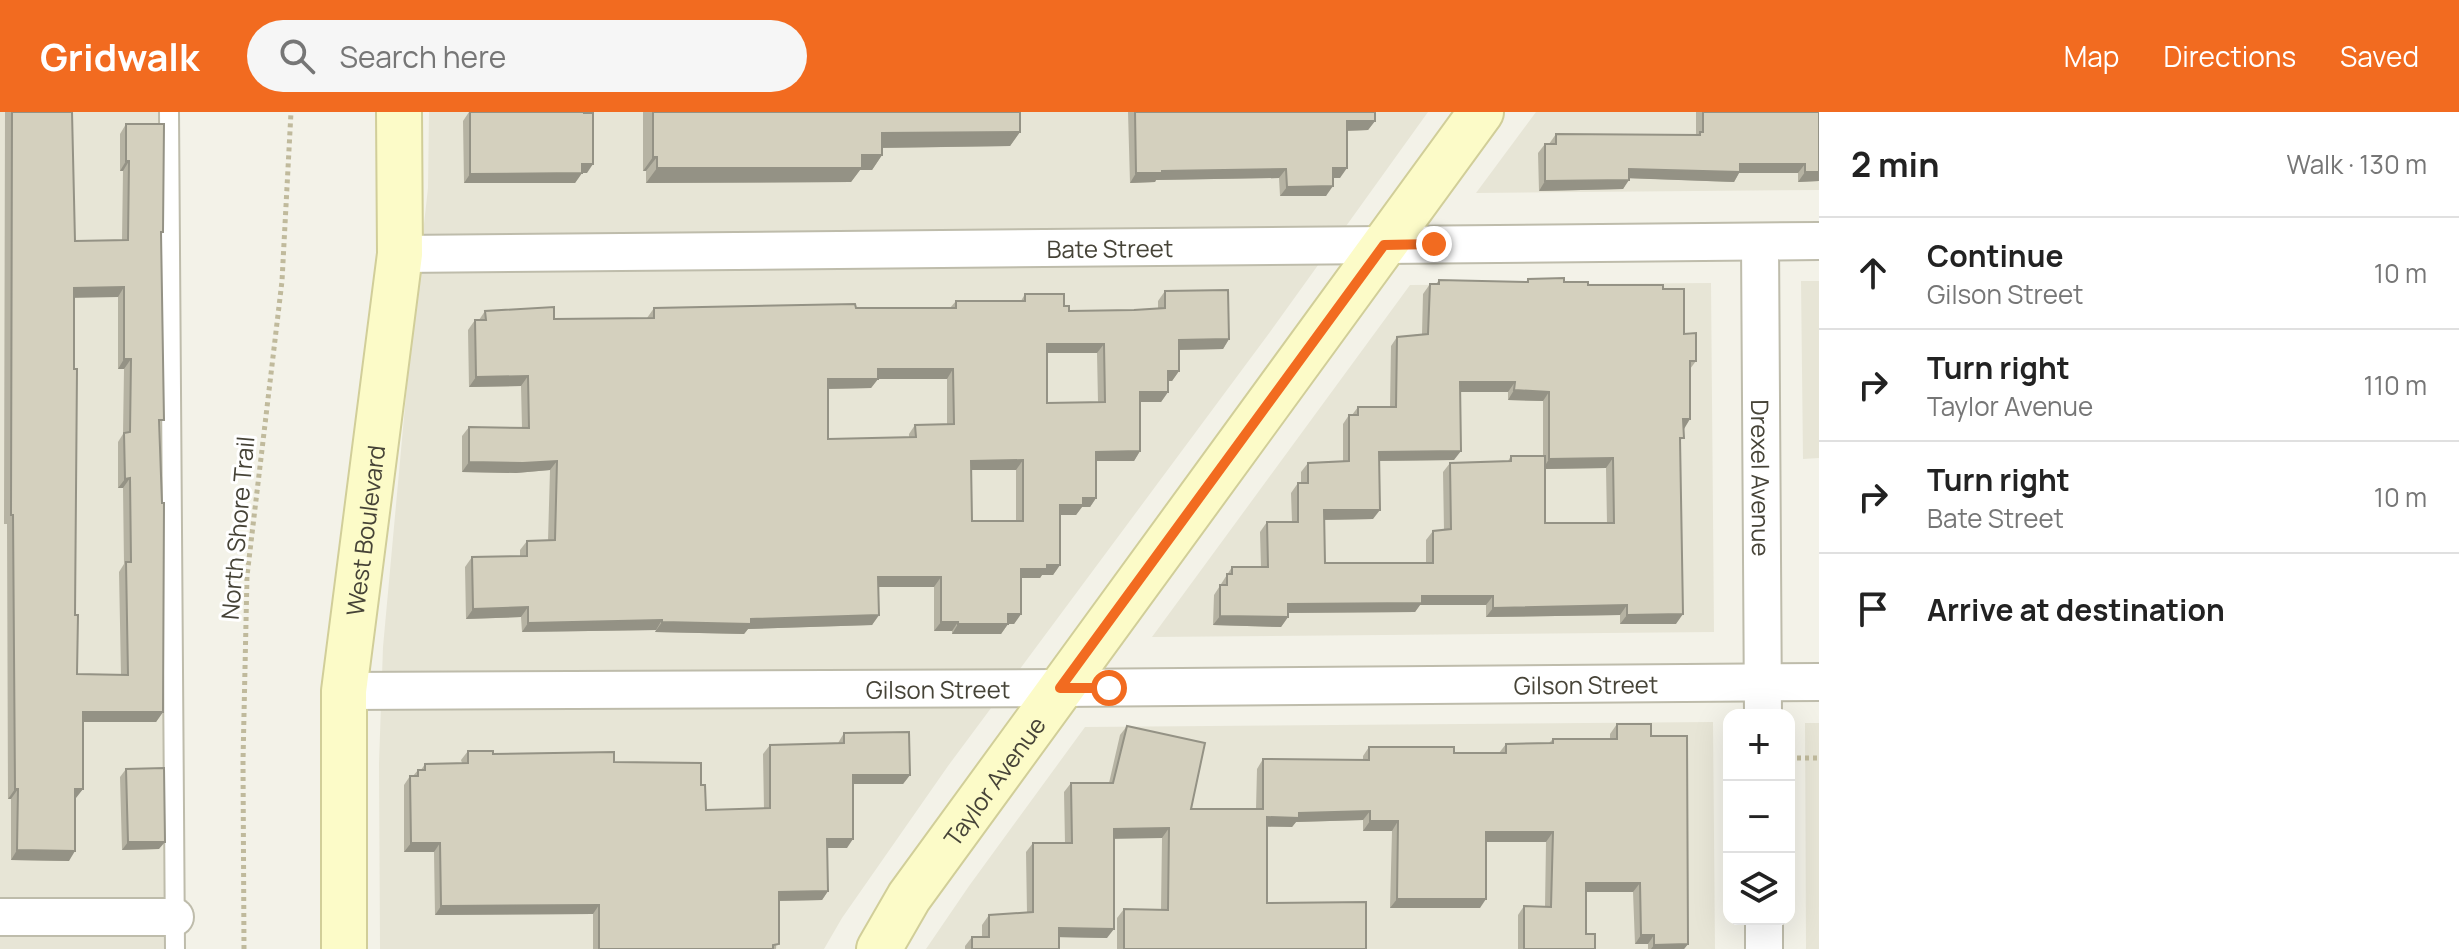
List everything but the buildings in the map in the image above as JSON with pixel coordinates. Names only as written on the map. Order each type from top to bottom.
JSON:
[{"type":"street","name":"West Boulevard","points":[[344,949],[344,691],[400,254],[399,112]]},
{"type":"street","name":"Taylor Avenue","points":[[879,949],[909,897],[1481,112]]},
{"type":"street","name":"Bate Street","points":[[400,254],[1819,241]]},
{"type":"street","name":"Drexel Avenue","points":[[1760,242],[1763,699]]},
{"type":"street","name":"Gilson Street","points":[[344,691],[1060,688],[1763,699],[1819,682]]},
{"type":"street","points":[[0,917],[175,933]]},
{"type":"street","points":[[1764,925],[1764,949]]},
{"type":"lane","points":[[169,112],[175,933]]},
{"type":"path","name":"North Shore Trail","points":[[244,949],[243,761],[247,576],[282,281],[291,112]]},
{"type":"path","points":[[1795,758],[1819,758]]},
{"type":"shaded area","points":[[0,112],[162,112],[168,949],[0,949]]},
{"type":"shaded area","points":[[429,112],[1428,112],[1270,332],[948,766],[842,918],[824,949],[380,949],[379,763],[383,647],[428,188]]},
{"type":"shaded area","points":[[1536,112],[1819,112],[1819,190],[1476,193]]},
{"type":"shaded area","points":[[1801,281],[1819,281],[1819,458],[1803,459]]},
{"type":"shaded area","points":[[1711,283],[1714,632],[1152,637],[1410,285]]},
{"type":"shaded area","points":[[1713,722],[1715,949],[926,949],[1085,727]]},
{"type":"shaded area","points":[[1805,723],[1819,723],[1819,949],[1806,949]]},
{"type":"route","points":[[1109,688],[1060,688],[1384,245],[1434,244]]}]
